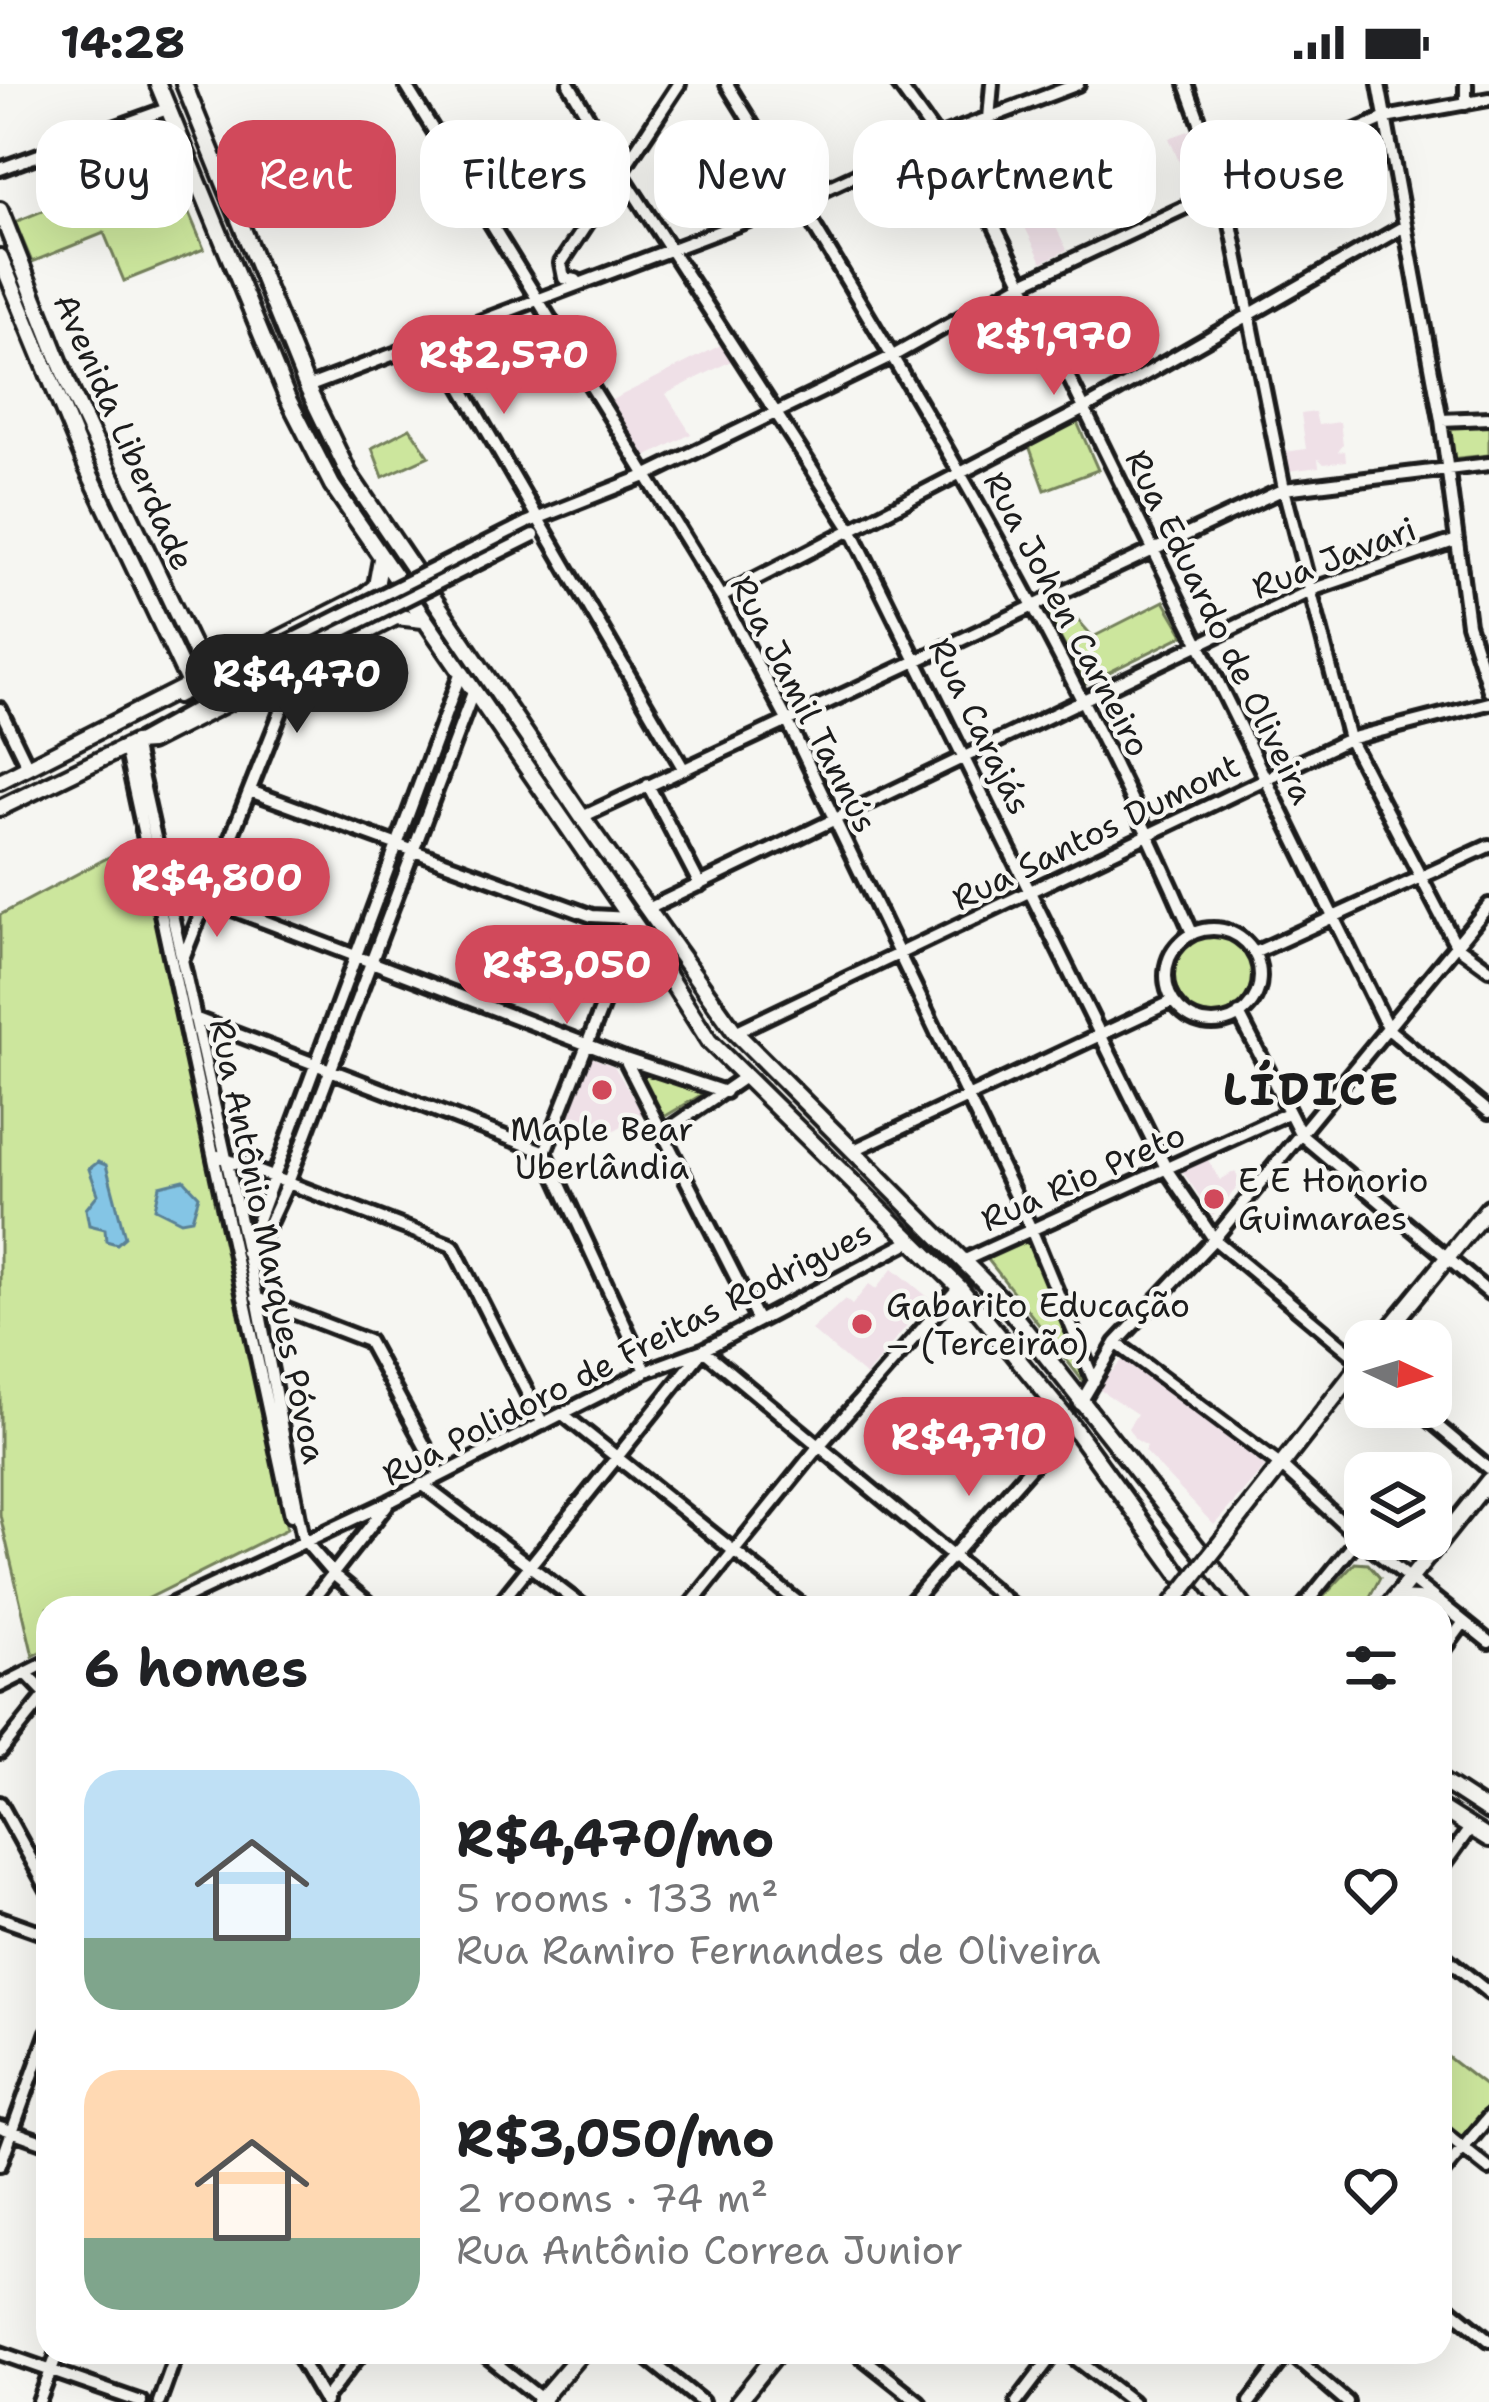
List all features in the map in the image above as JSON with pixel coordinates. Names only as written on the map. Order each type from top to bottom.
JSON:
[{"type":"main road","points":[[158,84],[287,398],[332,485],[709,1041],[959,1287],[1070,1423],[1195,1596]]},
{"type":"main road","points":[[184,84],[307,387],[350,474],[582,818],[735,1033],[964,1261],[1235,1596]]},
{"type":"main road","name":"Avenida Liberdade","points":[[0,211],[72,393],[205,673]]},
{"type":"main road","name":"Avenida Liberdade","points":[[0,257],[104,501],[188,681]]},
{"type":"main road","points":[[104,501],[119,493]]},
{"type":"main road","points":[[0,781],[166,701],[188,681],[373,591],[381,559]]},
{"type":"main road","points":[[344,606],[365,615],[358,636]]},
{"type":"main road","points":[[0,808],[129,745],[150,742],[290,656],[358,636],[396,617],[423,620]]},
{"type":"main road","points":[[1395,1320],[1489,1207]]},
{"type":"main road","points":[[1178,1596],[1344,1386]]},
{"type":"main road","points":[[1394,1596],[1489,1480]]},
{"type":"main road","points":[[1452,1787],[1488,1809]]},
{"type":"main road","points":[[1452,1815],[1489,1839]]},
{"type":"main road","points":[[542,2401],[572,2364]]},
{"type":"main road","points":[[738,2402],[768,2364]]},
{"type":"street","name":"Rua Jamil Tannús","points":[[405,84],[721,597],[788,720],[1031,1228],[1094,1381]]},
{"type":"street","name":"Rua Carajás","points":[[569,84],[590,120]]},
{"type":"street","points":[[630,158],[680,84]]},
{"type":"street","name":"Rua Johen Carneiro","points":[[727,84],[749,120]]},
{"type":"street","name":"Rua Eduardo de Oliveira","points":[[898,84],[925,120]]},
{"type":"street","points":[[990,120],[992,84]]},
{"type":"street","points":[[982,120],[1078,84]]},
{"type":"street","points":[[1186,84],[1199,120]]},
{"type":"street","points":[[1379,84],[1441,420],[1474,651],[1489,690]]},
{"type":"street","points":[[1466,84],[1466,104]]},
{"type":"street","points":[[1380,120],[1489,100]]},
{"type":"street","points":[[4,169],[167,109]]},
{"type":"street","name":"Rua Carajás","points":[[630,187],[779,410],[851,529],[968,757],[1167,1170],[1214,1239],[1344,1345]]},
{"type":"street","points":[[166,701],[290,656],[558,514],[891,356],[1021,284],[1180,210]]},
{"type":"street","points":[[721,597],[1086,407],[1403,227]]},
{"type":"street","points":[[579,280],[563,278],[561,263],[584,228]]},
{"type":"street","points":[[307,387],[721,228]]},
{"type":"street","name":"Rua Johen Carneiro","points":[[815,228],[962,472],[1084,702],[1192,933]]},
{"type":"street","name":"Rua Eduardo de Oliveira","points":[[995,228],[1388,1029],[1489,1112]]},
{"type":"street","points":[[1232,228],[1284,489],[1314,589],[1349,739],[1456,945],[1489,969]]},
{"type":"street","points":[[433,338],[534,527],[683,768]]},
{"type":"street","points":[[1441,420],[1489,418]]},
{"type":"street","points":[[582,818],[1284,489],[1489,464]]},
{"type":"street","name":"Rua Javari","points":[[648,909],[1314,589],[1457,540]]},
{"type":"street","points":[[168,950],[182,962],[250,791],[290,656]]},
{"type":"street","points":[[440,1474],[368,1341],[257,1298],[242,1272],[460,675]]},
{"type":"street","points":[[242,1272],[289,1180],[472,695]]},
{"type":"street","name":"Rua Santos Dumont","points":[[735,1033],[1349,739],[1489,704]]},
{"type":"street","points":[[0,709],[28,767]]},
{"type":"street","name":"Rua Antônio Marques Póvoa","points":[[129,745],[168,950],[242,1272],[257,1298],[300,1541]]},
{"type":"street","name":"Rua Antônio Marques Póvoa","points":[[129,745],[182,962],[300,1541]]},
{"type":"street","points":[[428,762],[444,769]]},
{"type":"street","points":[[648,785],[700,885]]},
{"type":"street","points":[[250,791],[592,916],[634,924],[544,1152]]},
{"type":"street","points":[[1254,953],[1489,846]]},
{"type":"street","points":[[208,900],[625,1059],[725,1092]]},
{"type":"street","points":[[1080,1404],[1116,1343],[1214,1239],[1489,905]]},
{"type":"street","points":[[1220,929],[1245,941],[1254,953],[1256,993],[1240,1015],[1208,1023],[1188,1016],[1173,1001],[1167,986],[1170,955],[1192,933],[1220,929]]},
{"type":"street","points":[[852,1151],[1098,1032],[1173,1001]]},
{"type":"street","points":[[1240,1015],[1301,1136],[1489,1293]]},
{"type":"street","points":[[194,1018],[544,1152],[646,1370]]},
{"type":"street","points":[[625,1059],[757,1319]]},
{"type":"street","points":[[663,1133],[743,1078]]},
{"type":"street","name":"Rua Rio Preto","points":[[964,1261],[1288,1113]]},
{"type":"street","points":[[218,1156],[453,1246],[543,1424]]},
{"type":"street","name":"Rua Polidoro de Freitas Rodrigues","points":[[188,1596],[389,1502],[646,1370],[703,1350],[909,1242]]},
{"type":"street","points":[[698,1596],[818,1447],[959,1287]]},
{"type":"street","points":[[1116,1343],[1344,1526]]},
{"type":"street","points":[[506,1596],[703,1350],[1001,1596]]},
{"type":"street","points":[[564,1415],[790,1596]]},
{"type":"street","points":[[917,1596],[1070,1423]]},
{"type":"street","points":[[1440,1428],[1489,1469]]},
{"type":"street","points":[[422,1484],[570,1596]]},
{"type":"street","points":[[316,1596],[389,1502]]},
{"type":"street","points":[[300,1541],[359,1596]]},
{"type":"street","points":[[1312,1596],[1344,1556]]},
{"type":"street","points":[[1386,1560],[1431,1596]]},
{"type":"street","points":[[1452,1613],[1489,1642]]},
{"type":"street","points":[[1452,1638],[1464,1622]]},
{"type":"street","points":[[0,1685],[36,1668]]},
{"type":"street","points":[[26,1673],[36,1683]]},
{"type":"street","points":[[0,1752],[36,1708]]},
{"type":"street","points":[[1,1809],[36,1870]]},
{"type":"street","points":[[1452,1853],[1471,1827]]},
{"type":"street","points":[[0,1918],[36,1931]]},
{"type":"street","points":[[1452,1963],[1489,1993]]},
{"type":"street","points":[[0,2165],[6,2130],[36,2060]]},
{"type":"street","points":[[1452,2161],[1489,2117]]},
{"type":"street","points":[[6,2130],[36,2140]]},
{"type":"street","points":[[1452,2139],[1489,2169]]},
{"type":"street","points":[[1452,2310],[1489,2340]]},
{"type":"street","points":[[0,2353],[141,2402]]},
{"type":"street","points":[[39,2402],[54,2364]]},
{"type":"street","points":[[159,2402],[173,2364]]},
{"type":"street","points":[[303,2364],[324,2401],[353,2364]]},
{"type":"street","points":[[497,2364],[542,2401]]},
{"type":"street","points":[[655,2364],[702,2402]]},
{"type":"street","points":[[871,2364],[919,2402]]},
{"type":"street","points":[[1017,2402],[1046,2364]]},
{"type":"street","points":[[1083,2364],[1132,2402]]},
{"type":"street","points":[[1250,2402],[1279,2364]]},
{"type":"street","points":[[1302,2364],[1347,2402]]},
{"type":"shaded area","points":[[1180,134],[1180,164],[1169,138]]},
{"type":"shaded area","points":[[1025,228],[1056,228],[1067,250],[1042,262]]},
{"type":"shaded area","points":[[721,345],[731,361],[666,394],[691,434],[642,459],[608,402]]},
{"type":"shaded area","points":[[1315,412],[1318,425],[1340,422],[1343,445],[1338,452],[1345,451],[1346,461],[1324,464],[1318,458],[1319,467],[1288,471],[1285,452],[1306,449],[1301,414]]},
{"type":"shaded area","name":"Maple Bear Uberlândia","points":[[588,1056],[614,1066],[643,1114],[599,1139],[588,1122],[559,1138]]},
{"type":"shaded area","name":"E E Honorio Guimaraes","points":[[1205,1155],[1220,1180],[1235,1171],[1241,1183],[1213,1216],[1180,1168]]},
{"type":"shaded area","name":"Gabarito Educação – (Terceirão)","points":[[893,1268],[929,1298],[866,1376],[811,1330],[845,1299],[852,1305],[869,1284],[876,1289]]},
{"type":"shaded area","points":[[1126,1356],[1265,1467],[1214,1525],[1144,1451],[1147,1446],[1135,1439],[1128,1428],[1137,1414],[1097,1388]]},
{"type":"green space","points":[[36,213],[36,228],[193,228],[193,223],[204,249],[124,281],[104,233],[32,262],[15,222]]},
{"type":"green space","points":[[1077,422],[1098,470],[1045,490],[1028,443]]},
{"type":"green space","points":[[1489,422],[1489,455],[1449,459],[1445,423]]},
{"type":"green space","points":[[410,428],[429,456],[383,477],[372,448]]},
{"type":"green space","points":[[1164,601],[1184,635],[1085,684],[1046,611],[1062,602],[1093,637]]},
{"type":"green space","points":[[139,841],[287,1529],[153,1596],[36,1596],[33,1656],[0,1515],[0,915]]},
{"type":"green space","points":[[1213,930],[1245,944],[1259,976],[1245,1008],[1213,1022],[1181,1008],[1167,976],[1181,944]]},
{"type":"green space","points":[[639,1072],[706,1092],[664,1117]]},
{"type":"green space","points":[[1030,1229],[1094,1381],[1090,1390],[982,1252]]},
{"type":"green space","points":[[1355,1563],[1368,1564],[1380,1578],[1370,1596],[1324,1596]]},
{"type":"green space","points":[[1452,2060],[1489,2089],[1489,2105],[1462,2139],[1452,2131]]},
{"type":"water","points":[[98,1162],[106,1165],[125,1237],[117,1244],[106,1241],[105,1229],[89,1225],[86,1209],[98,1194],[89,1169]]},
{"type":"water","points":[[184,1180],[199,1196],[192,1219],[181,1221],[155,1208],[160,1186]]},
{"type":"place","name":"Maple Bear Uberlândia","points":[[602,1090]]},
{"type":"place","name":"E E Honorio Guimaraes","points":[[1214,1199]]},
{"type":"place","name":"Gabarito Educação – (Terceirão)","points":[[862,1324]]},
{"type":"district","name":"LÍDICE","points":[[1312,1089]]}]
